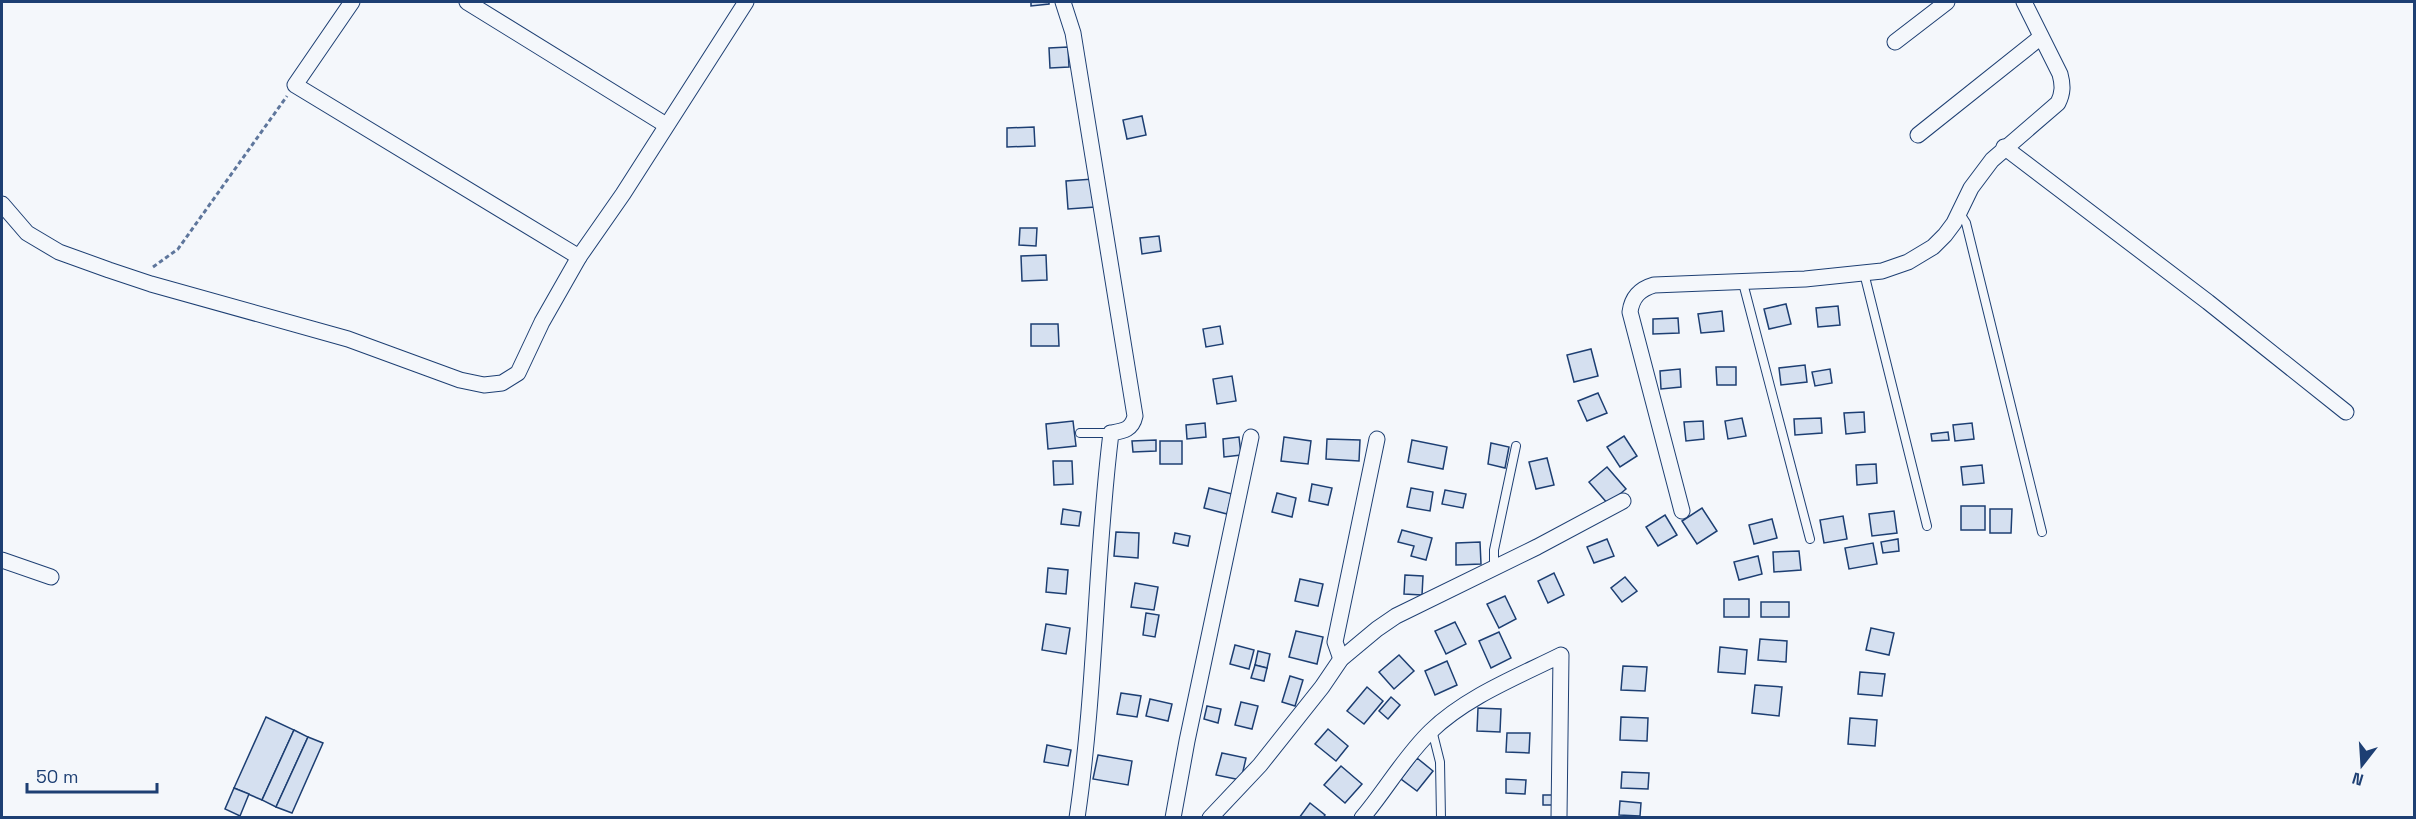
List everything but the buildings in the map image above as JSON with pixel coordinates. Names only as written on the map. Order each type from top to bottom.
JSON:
[{"type":"street","points":[[352,2],[295,85],[579,257]]},
{"type":"street","points":[[467,2],[666,125]]},
{"type":"street","points":[[2,204],[27,233],[59,252],[134,278],[348,339],[460,380],[484,385],[502,383],[518,373],[542,322],[579,257],[623,194],[746,2]]},
{"type":"street","points":[[1064,2],[1077,55],[1135,416],[1134,422],[1128,429],[1111,433],[1102,501],[1090,690],[1077,818]]},
{"type":"street","points":[[1895,42],[1947,2]]},
{"type":"street","points":[[1682,511],[1630,312],[1637,293],[1654,285],[1743,283],[1864,273],[1896,267],[1920,256],[1945,236],[1980,174],[2004,147],[2058,103],[2061,97],[2060,74],[2024,2]]},
{"type":"street","points":[[1918,135],[2041,37]]},
{"type":"street","points":[[2004,147],[2208,302],[2346,412]]},
{"type":"street","points":[[1173,818],[1191,718],[1251,437]]},
{"type":"street","points":[[1341,659],[1335,642],[1377,439]]},
{"type":"street","points":[[1210,818],[1260,765],[1322,687],[1341,659],[1377,629],[1396,616],[1557,537],[1623,501]]},
{"type":"street","points":[[2,560],[51,577]]},
{"type":"street","points":[[1362,818],[1404,762],[1432,730],[1455,711],[1561,655],[1559,818]]},
{"type":"lane","points":[[1959,212],[1966,223],[2042,532]]},
{"type":"lane","points":[[1864,273],[1927,526]]},
{"type":"lane","points":[[1743,283],[1810,539]]},
{"type":"lane","points":[[1080,433],[1111,433]]},
{"type":"lane","points":[[1494,567],[1494,550],[1516,446]]},
{"type":"lane","points":[[1432,730],[1438,745],[1440,762],[1440,818]]},
{"type":"path","points":[[134,278],[178,249],[295,85]]}]
